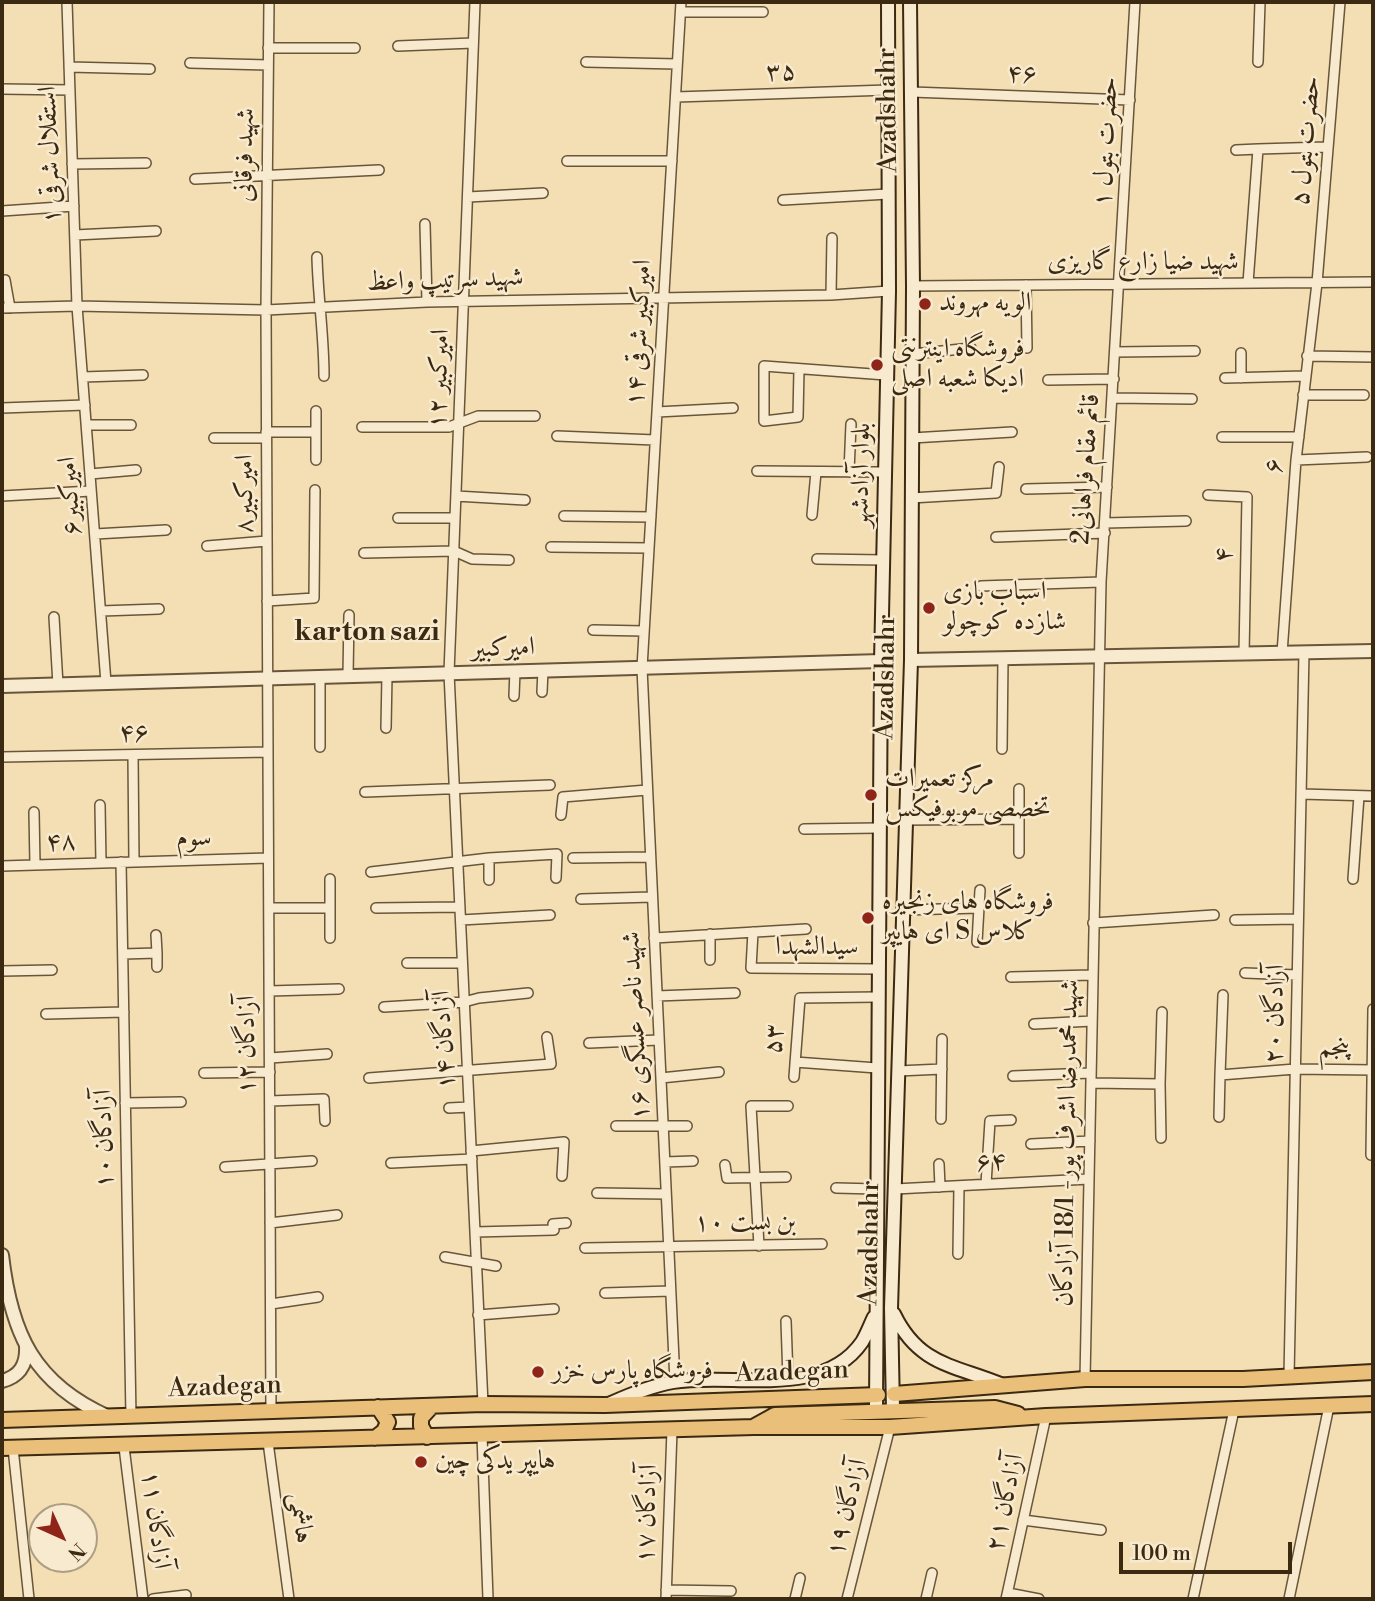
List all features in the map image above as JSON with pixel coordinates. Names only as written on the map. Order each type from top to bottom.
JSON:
[{"type":"main road","name":"بلوار آزادشهر","points":[[881,661],[889,291],[888,2]]},
{"type":"main road","name":"Azadshahr","points":[[893,1410],[891,1308],[911,660],[911,2]]},
{"type":"main road","points":[[911,660],[1373,651]]},
{"type":"main road","name":"Azadshahr","points":[[874,1411],[878,1395],[875,1313],[881,661]]},
{"type":"main road","name":"امیرکبیر","points":[[2,686],[881,661]]},
{"type":"main road","points":[[2,1255],[17,1326],[26,1346],[50,1380],[69,1397],[110,1417]]},
{"type":"main road","points":[[891,1308],[901,1327],[929,1358],[1007,1386]]},
{"type":"main road","points":[[606,1405],[641,1390],[675,1382],[788,1378],[819,1373],[834,1366],[862,1342],[875,1313]]},
{"type":"main road","points":[[2,1381],[14,1377],[22,1369],[26,1346]]},
{"type":"main road","name":"Azadegan","points":[[2,1420],[483,1404],[606,1405],[878,1395],[1085,1379],[1243,1379],[1373,1372]]},
{"type":"main road","name":"Azadegan","points":[[8,1448],[124,1447],[754,1427],[890,1427],[1046,1416],[1373,1404]]},
{"type":"main road","points":[[427,1437],[421,1426],[421,1418],[432,1406]]},
{"type":"main road","points":[[375,1438],[384,1431],[388,1422],[378,1407]]},
{"type":"main road","points":[[754,1427],[775,1415],[893,1410],[995,1408],[1030,1418]]},
{"type":"street","name":"استقلال شرقی ۱","points":[[67,2],[78,306]]},
{"type":"street","name":"شهید فرقانی","points":[[265,310],[269,2]]},
{"type":"street","name":"امیرکبیر ۱۲","points":[[449,673],[475,2]]},
{"type":"street","name":"حضرت بتول ۱","points":[[1120,285],[1135,2]]},
{"type":"street","points":[[1258,62],[1260,2]]},
{"type":"street","name":"حضرت بتول ۵","points":[[1317,283],[1326,147],[1340,2]]},
{"type":"street","points":[[681,7],[763,12]]},
{"type":"street","name":"۱۴ امیرکبیر شرقی","points":[[642,668],[681,7]]},
{"type":"street","points":[[398,46],[473,43]]},
{"type":"street","points":[[268,48],[355,48]]},
{"type":"street","points":[[586,62],[677,64]]},
{"type":"street","points":[[190,63],[268,65]]},
{"type":"street","points":[[69,67],[150,69]]},
{"type":"street","points":[[2,89],[70,90]]},
{"type":"street","name":"۳۵","points":[[676,97],[888,90]]},
{"type":"street","name":"۴۶","points":[[912,92],[1130,100]]},
{"type":"street","points":[[1236,150],[1326,147]]},
{"type":"street","points":[[1248,284],[1258,149]]},
{"type":"street","points":[[567,161],[672,161]]},
{"type":"street","points":[[72,164],[146,163]]},
{"type":"street","points":[[194,179],[379,170]]},
{"type":"street","points":[[468,197],[543,193]]},
{"type":"street","points":[[783,200],[888,194]]},
{"type":"street","points":[[2,211],[74,206]]},
{"type":"street","points":[[425,224],[427,302]]},
{"type":"street","points":[[75,235],[156,231]]},
{"type":"street","points":[[831,295],[832,238]]},
{"type":"street","points":[[317,257],[319,306],[324,331],[324,376]]},
{"type":"street","points":[[2,280],[5,280],[6,308]]},
{"type":"street","name":"شهید ضیا زارع گاریزی","points":[[913,286],[1373,282]]},
{"type":"street","name":"۶","points":[[1282,653],[1298,437],[1317,283]]},
{"type":"street","points":[[1026,285],[1027,348]]},
{"type":"street","name":"2قائم مقام فراهانی","points":[[1098,656],[1120,285]]},
{"type":"street","name":"شهید سرتیپ واعظ","points":[[6,308],[78,306],[265,310],[427,302],[831,295],[889,291]]},
{"type":"street","name":"امیرکبیر۶","points":[[78,306],[106,683]]},
{"type":"street","name":"امیرکبیر۸","points":[[265,310],[268,679]]},
{"type":"street","points":[[913,354],[971,348]]},
{"type":"street","points":[[1115,352],[1195,351]]},
{"type":"street","points":[[1241,353],[1241,378]]},
{"type":"street","points":[[1307,356],[1373,357]]},
{"type":"street","points":[[799,369],[798,416],[764,421],[764,366],[886,375]]},
{"type":"street","points":[[83,377],[143,375]]},
{"type":"street","points":[[1225,378],[1306,376]]},
{"type":"street","points":[[1048,380],[1114,379]]},
{"type":"street","points":[[1303,396],[1364,395]]},
{"type":"street","points":[[1113,398],[1192,399]]},
{"type":"street","points":[[2,408],[85,405]]},
{"type":"street","points":[[657,412],[733,408]]},
{"type":"street","points":[[316,460],[317,411]]},
{"type":"street","points":[[362,427],[449,427],[478,416],[535,415]]},
{"type":"street","points":[[849,472],[851,424]]},
{"type":"street","points":[[86,425],[131,425]]},
{"type":"street","points":[[214,438],[316,432]]},
{"type":"street","points":[[912,438],[1012,432]]},
{"type":"street","points":[[557,436],[655,440]]},
{"type":"street","points":[[1222,437],[1298,437]]},
{"type":"street","points":[[1296,460],[1367,457]]},
{"type":"street","points":[[911,498],[996,492],[999,467]]},
{"type":"street","points":[[90,474],[136,470]]},
{"type":"street","points":[[757,471],[884,472]]},
{"type":"street","points":[[812,515],[816,472]]},
{"type":"street","points":[[1026,489],[1107,487]]},
{"type":"street","points":[[267,601],[314,598],[315,490]]},
{"type":"street","points":[[2,496],[92,491]]},
{"type":"street","name":"۴","points":[[1208,495],[1247,497],[1244,654]]},
{"type":"street","points":[[456,496],[526,500]]},
{"type":"street","points":[[564,516],[650,517]]},
{"type":"street","points":[[398,518],[455,518]]},
{"type":"street","points":[[996,537],[1186,521]]},
{"type":"street","points":[[95,534],[166,530]]},
{"type":"street","points":[[207,545],[267,541]]},
{"type":"street","points":[[551,547],[649,548]]},
{"type":"street","points":[[363,553],[454,551],[472,559],[509,560]]},
{"type":"street","points":[[817,559],[883,560]]},
{"type":"street","points":[[981,586],[1101,582]]},
{"type":"street","points":[[100,611],[159,608]]},
{"type":"street","points":[[348,676],[349,615]]},
{"type":"street","points":[[54,617],[58,685]]},
{"type":"street","points":[[593,630],[644,631]]},
{"type":"street","name":"۲۰ آزادگان","points":[[1289,1376],[1304,652]]},
{"type":"street","name":"شهید محمدرضا اشرف پور- 18/1 آزادگان","points":[[1085,1379],[1098,656]]},
{"type":"street","points":[[1002,749],[1003,658]]},
{"type":"street","name":"۱۶ شهید ناصر عسگری","points":[[642,668],[675,1382]]},
{"type":"street","points":[[542,692],[543,670]]},
{"type":"street","points":[[514,696],[515,671]]},
{"type":"street","name":"۱۴ آزادگان","points":[[449,673],[483,1404]]},
{"type":"street","points":[[386,728],[387,675]]},
{"type":"street","points":[[320,677],[320,747]]},
{"type":"street","name":"۱۲ آزادگان","points":[[268,679],[271,1411]]},
{"type":"street","name":"۴۶","points":[[2,757],[268,752]]},
{"type":"street","points":[[133,755],[134,862]]},
{"type":"street","points":[[365,792],[550,785]]},
{"type":"street","points":[[1018,789],[1019,853]]},
{"type":"street","points":[[561,815],[563,797],[647,790]]},
{"type":"street","points":[[1301,794],[1373,796]]},
{"type":"street","points":[[1353,879],[1359,796]]},
{"type":"street","points":[[100,805],[101,863]]},
{"type":"street","points":[[34,812],[35,865]]},
{"type":"street","points":[[905,820],[1020,819]]},
{"type":"street","points":[[804,829],[879,828]]},
{"type":"street","points":[[371,872],[489,858],[557,854],[556,878]]},
{"type":"street","points":[[573,858],[650,857]]},
{"type":"street","name":"سوم","points":[[121,862],[268,858]]},
{"type":"street","points":[[489,858],[489,880]]},
{"type":"street","name":"۴۸","points":[[2,866],[121,862]]},
{"type":"street","name":"۱۰ آزادگان","points":[[121,862],[131,1416]]},
{"type":"street","points":[[330,878],[330,938]]},
{"type":"street","points":[[977,942],[980,890]]},
{"type":"street","points":[[581,899],[652,897]]},
{"type":"street","points":[[376,908],[460,907]]},
{"type":"street","points":[[269,908],[330,908]]},
{"type":"street","points":[[903,910],[979,908]]},
{"type":"street","points":[[461,920],[550,915]]},
{"type":"street","points":[[1093,923],[1214,915]]},
{"type":"street","points":[[1234,920],[1298,919]]},
{"type":"street","name":"سیدالشهدا","points":[[654,938],[806,929]]},
{"type":"street","name":"سیدالشهدا","points":[[753,932],[751,968],[878,969]]},
{"type":"street","points":[[710,934],[710,960]]},
{"type":"street","points":[[156,935],[157,967]]},
{"type":"street","points":[[123,954],[157,953]]},
{"type":"street","points":[[407,963],[463,963]]},
{"type":"street","points":[[2,971],[52,970]]},
{"type":"street","points":[[1245,974],[1297,975]]},
{"type":"street","points":[[1011,977],[1092,975]]},
{"type":"street","points":[[269,990],[339,989]]},
{"type":"street","points":[[384,1007],[464,1002],[528,993]]},
{"type":"street","points":[[657,996],[735,993]]},
{"type":"street","points":[[1219,1117],[1223,995]]},
{"type":"street","name":"۵۳","points":[[793,1077],[800,998],[877,997]]},
{"type":"street","points":[[1371,1155],[1373,1009]]},
{"type":"street","points":[[46,1014],[124,1012]]},
{"type":"street","points":[[1161,1138],[1162,1012]]},
{"type":"street","points":[[1034,1024],[1092,1021]]},
{"type":"street","points":[[369,1078],[551,1064],[547,1037]]},
{"type":"street","points":[[941,1119],[942,1039]]},
{"type":"street","points":[[589,1043],[659,1040]]},
{"type":"street","points":[[270,1058],[327,1054]]},
{"type":"street","points":[[795,1062],[877,1068]]},
{"type":"street","points":[[898,1072],[942,1069]]},
{"type":"street","name":"پنجم","points":[[1220,1075],[1295,1069],[1373,1070]]},
{"type":"street","points":[[204,1073],[270,1072]]},
{"type":"street","points":[[661,1078],[719,1072]]},
{"type":"street","points":[[1013,1076],[1091,1078],[1160,1084]]},
{"type":"street","points":[[270,1101],[324,1096],[325,1121]]},
{"type":"street","points":[[125,1103],[181,1102]]},
{"type":"street","points":[[760,1246],[751,1106],[788,1106]]},
{"type":"street","points":[[449,1108],[469,1107]]},
{"type":"street","points":[[986,1184],[990,1121],[1011,1120]]},
{"type":"street","points":[[616,1126],[687,1126]]},
{"type":"street","points":[[1031,1144],[1090,1141]]},
{"type":"street","points":[[391,1163],[564,1142],[562,1176]]},
{"type":"street","points":[[225,1167],[312,1161]]},
{"type":"street","points":[[664,1162],[693,1161]]},
{"type":"street","points":[[939,1164],[940,1186]]},
{"type":"street","points":[[724,1165],[727,1178],[786,1177]]},
{"type":"street","name":"۶۴","points":[[895,1189],[1089,1179]]},
{"type":"street","points":[[959,1186],[960,1254]]},
{"type":"street","points":[[836,1188],[876,1189]]},
{"type":"street","points":[[597,1193],[666,1194]]},
{"type":"street","points":[[270,1223],[337,1215]]},
{"type":"street","points":[[475,1232],[554,1230],[553,1224],[566,1223]]},
{"type":"street","name":"بن بست ۱۰","points":[[585,1248],[822,1244]]},
{"type":"street","points":[[445,1257],[496,1266]]},
{"type":"street","points":[[605,1293],[670,1292]]},
{"type":"street","points":[[271,1304],[318,1297]]},
{"type":"street","points":[[478,1315],[554,1309]]},
{"type":"street","points":[[786,1321],[788,1378]]},
{"type":"street","points":[[1289,1599],[1329,1406]]},
{"type":"street","points":[[1193,1599],[1234,1410]]},
{"type":"street","name":"۲۱ آزادگان","points":[[1007,1596],[1046,1416]]},
{"type":"street","name":"۱۹ آزادگان","points":[[847,1599],[890,1427]]},
{"type":"street","name":"۱۷ آزادگان","points":[[666,1595],[672,1430]]},
{"type":"street","points":[[482,1435],[488,1599]]},
{"type":"street","name":"هاشمی","points":[[268,1442],[289,1599]]},
{"type":"street","name":"۱۱ آزادگان","points":[[124,1447],[143,1599]]},
{"type":"street","points":[[8,1448],[29,1599]]},
{"type":"street","points":[[1023,1520],[1101,1530]]},
{"type":"street","points":[[926,1599],[932,1573]]},
{"type":"street","points":[[795,1599],[800,1578]]},
{"type":"street","points":[[666,1595],[731,1591]]},
{"type":"street","points":[[153,1599],[186,1595]]},
{"type":"street","points":[[1007,1596],[1039,1599]]},
{"type":"place","name":"الویه مهروند","points":[[925,304]]},
{"type":"place","name":"فروشگاه اینترنتی ادیکا شعبه اصلی","points":[[877,365]]},
{"type":"place","name":"اسباب بازی شازده کوچولو","points":[[929,608]]},
{"type":"place","name":"مرکز تعمیرات تخصصی موبوفیکس","points":[[871,795]]},
{"type":"place","name":"فروشگاه های زنجیره ای هایپر S کلاس","points":[[868,918]]},
{"type":"place","name":"فروشگاه پارس خزر","points":[[538,1372]]},
{"type":"place","name":"هایپر یدکی چین","points":[[421,1462]]},
{"type":"district","name":"karton sazi","points":[[367,633]]}]
